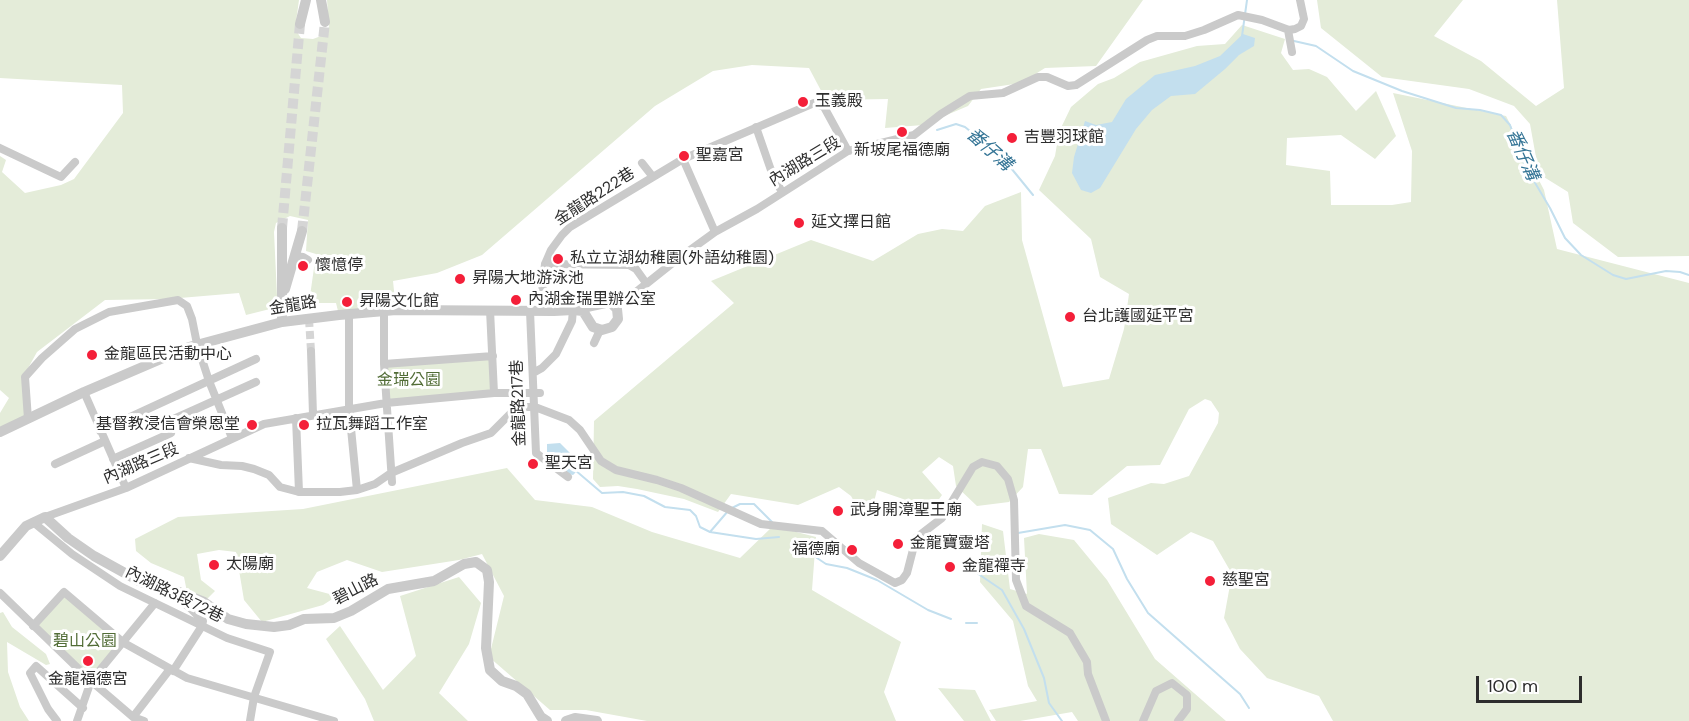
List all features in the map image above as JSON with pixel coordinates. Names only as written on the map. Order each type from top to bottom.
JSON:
[{"type":"street","points":[[306,0],[301,18],[310,8],[324,17],[321,0]]},
{"type":"street","points":[[1292,51],[1288,30],[1301,27],[1303,23],[1300,0]]},
{"type":"street","name":"內湖路三段","points":[[610,302],[631,296],[715,232],[848,151],[915,135],[940,114],[970,96],[1004,93],[1038,77],[1047,77],[1068,86],[1076,85],[1147,40],[1157,36],[1185,36],[1238,15],[1288,30]]},
{"type":"street","name":"金龍路222巷","points":[[535,311],[545,264],[551,250],[562,235],[570,227],[683,159],[814,102],[824,107],[848,151]]},
{"type":"street","points":[[756,127],[773,176],[782,192]]},
{"type":"street","points":[[0,148],[61,177],[75,162]]},
{"type":"street","points":[[683,159],[715,232]]},
{"type":"street","points":[[642,163],[653,177]]},
{"type":"street","points":[[282,322],[281,231],[287,238],[302,233],[283,295]]},
{"type":"street","points":[[280,251],[287,247],[292,248],[296,254],[308,260]]},
{"type":"street","points":[[545,264],[628,265],[636,269],[646,283]]},
{"type":"street","points":[[28,419],[26,377],[42,358],[75,329],[109,312],[178,300],[187,306],[209,381],[232,438]]},
{"type":"street","points":[[533,373],[542,368],[556,354],[572,321],[573,310],[583,311],[593,327],[600,330],[612,327],[618,319],[617,309],[610,302]]},
{"type":"street","name":"金龍路","points":[[0,432],[84,392],[197,344],[282,322],[384,311],[573,310],[610,302]]},
{"type":"street","points":[[490,310],[494,393]]},
{"type":"street","points":[[384,311],[384,364],[392,478]]},
{"type":"street","name":"金龍路217巷","points":[[535,311],[533,373],[537,393],[536,453],[568,477]]},
{"type":"street","points":[[349,314],[349,408],[357,490]]},
{"type":"street","points":[[594,343],[600,330]]},
{"type":"street","points":[[310,351],[313,414]]},
{"type":"street","points":[[384,364],[493,356]]},
{"type":"street","points":[[100,431],[256,359]]},
{"type":"street","points":[[167,422],[256,382]]},
{"type":"street","points":[[84,392],[126,488]]},
{"type":"street","points":[[189,458],[264,424],[313,414],[386,403],[494,393],[537,393]]},
{"type":"street","points":[[518,393],[517,407],[535,406],[569,420],[580,430],[601,462],[616,470],[681,488],[760,524],[822,531],[859,563],[895,583],[902,580],[907,573],[916,538],[942,518],[973,467],[982,462],[997,466],[1008,479],[1014,500],[1016,580],[1026,606],[1070,633],[1087,662],[1088,674],[1106,721]]},
{"type":"street","name":"內湖路三段","points":[[0,556],[26,526],[33,522],[126,488],[189,458],[254,469],[269,476],[280,487],[299,492],[357,490],[392,478],[462,443],[491,433],[517,407]]},
{"type":"street","points":[[296,418],[299,492]]},
{"type":"street","points":[[113,459],[171,433]]},
{"type":"street","points":[[55,464],[105,441]]},
{"type":"street","name":"碧山路","points":[[45,517],[68,538],[102,561],[141,582],[179,592],[204,602],[228,619],[274,627],[289,625],[304,618],[334,618],[351,611],[388,589],[434,581],[464,564],[476,562],[487,570],[489,582],[486,648],[490,670],[502,681],[516,686],[527,694],[541,717],[548,721]]},
{"type":"street","name":"內湖路3段72巷","points":[[33,522],[81,560],[120,586],[227,638],[270,652],[254,698]]},
{"type":"street","points":[[133,717],[172,670],[202,626],[203,621],[198,615],[162,589]]},
{"type":"street","points":[[33,626],[64,592],[124,643],[195,681],[334,721]]},
{"type":"street","points":[[0,593],[91,681],[133,717],[144,721]]},
{"type":"street","points":[[77,721],[91,681],[155,603]]},
{"type":"street","points":[[57,721],[48,709],[30,673],[36,666],[83,708]]},
{"type":"street","points":[[1143,721],[1156,691],[1172,683],[1186,695],[1187,709],[1178,721]]},
{"type":"street","points":[[250,721],[254,698]]},
{"type":"street","points":[[566,721],[575,718],[597,721]]},
{"type":"green space","points":[[0,0],[299,0],[295,29],[301,38],[313,39],[321,36],[329,27],[327,0],[1143,0],[1096,66],[1045,68],[1021,83],[981,89],[968,106],[923,125],[885,128],[888,99],[826,100],[809,68],[752,65],[713,71],[655,106],[482,255],[437,273],[393,281],[396,310],[339,315],[336,303],[309,303],[316,254],[306,251],[308,220],[290,216],[276,223],[274,232],[277,296],[270,309],[246,315],[239,293],[168,299],[105,300],[37,352],[22,379],[28,419],[0,427],[0,413],[9,398],[0,390],[0,156],[6,160],[2,172],[25,193],[61,185],[74,179],[123,113],[122,85],[0,78]]},
{"type":"green space","points":[[1317,0],[1463,0],[1434,36],[1481,61],[1536,106],[1564,88],[1557,0],[1689,0],[1689,256],[1618,257],[1573,223],[1568,192],[1539,174],[1530,124],[1514,106],[1469,89],[1382,77],[1321,28]]},
{"type":"green space","points":[[1242,25],[1285,39],[1281,53],[1293,70],[1309,69],[1327,77],[1356,111],[1376,91],[1396,136],[1375,159],[1341,135],[1287,138],[1286,165],[1330,171],[1331,205],[1392,205],[1411,202],[1412,151],[1393,93],[1506,116],[1544,190],[1557,249],[1689,283],[1689,721],[1333,721],[1319,696],[1267,678],[1240,649],[1224,618],[1232,574],[1213,541],[1191,532],[1157,555],[1111,524],[1108,498],[1151,483],[1164,484],[1189,476],[1218,423],[1219,413],[1211,401],[1205,399],[1189,409],[1160,465],[1127,466],[1092,495],[1059,494],[1041,449],[1028,449],[1023,487],[1009,502],[977,506],[956,486],[953,466],[939,457],[922,472],[942,495],[932,509],[877,490],[872,510],[861,514],[851,496],[839,487],[798,505],[731,494],[718,512],[684,499],[637,489],[618,486],[600,487],[593,479],[594,421],[734,303],[711,281],[811,240],[873,261],[918,234],[942,229],[963,231],[985,206],[1021,192],[1022,240],[1063,387],[1109,379],[1124,329],[1129,294],[1100,277],[1091,239],[1039,190],[1055,156],[1059,132],[1071,107],[1098,84],[1114,78],[1140,62],[1197,46],[1225,44]]},
{"type":"green space","name":"金瑞公園","points":[[493,356],[494,393],[386,403],[384,364]]},
{"type":"green space","points":[[507,468],[535,500],[592,507],[652,532],[740,558],[773,526],[816,537],[812,590],[901,642],[884,692],[896,721],[647,721],[586,710],[550,710],[489,657],[504,596],[482,554],[459,560],[382,572],[347,560],[317,572],[307,588],[337,596],[323,605],[262,622],[244,600],[236,552],[219,550],[197,554],[201,580],[215,591],[205,601],[187,592],[184,577],[151,563],[136,551],[135,539],[178,517],[303,509]]},
{"type":"green space","points":[[982,524],[1003,531],[1010,589],[1027,594],[1024,538],[1039,534],[1074,540],[1107,580],[1155,659],[1226,721],[1078,721],[1072,712],[1020,721],[996,721],[989,710],[1037,701],[1028,686],[1013,621],[980,582]]},
{"type":"green space","points":[[459,577],[481,603],[469,644],[439,693],[468,721],[374,721],[365,699],[326,639],[340,626],[383,690],[416,656],[400,596]]},
{"type":"green space","name":"碧山公園","points":[[64,595],[122,644],[92,680],[35,626]]},
{"type":"green space","points":[[3,612],[12,627],[46,654],[50,664],[46,665],[7,642],[8,672],[20,707],[29,721],[0,721],[0,613]]},
{"type":"green space","points":[[938,688],[975,690],[991,721],[964,721]]},
{"type":"water","points":[[1243,34],[1255,38],[1254,46],[1239,55],[1195,94],[1171,96],[1152,110],[1136,129],[1100,188],[1091,193],[1081,190],[1072,173],[1074,157],[1085,121],[1096,125],[1112,122],[1126,99],[1155,75],[1195,66],[1220,56]]},
{"type":"water","points":[[560,443],[578,461],[580,468],[573,475],[567,474],[547,455],[547,444]]},
{"type":"waterway","name":"番仔溝","points":[[1242,36],[1247,0]]},
{"type":"waterway","name":"番仔溝","points":[[1294,41],[1316,46],[1353,71],[1402,91],[1456,108],[1501,115],[1510,125],[1525,166],[1565,238],[1581,255],[1613,275],[1626,279],[1666,271],[1689,275]]},
{"type":"waterway","name":"番仔溝","points":[[937,130],[956,124],[965,127],[1002,157],[1033,195]]},
{"type":"waterway","points":[[575,470],[602,493],[623,492],[644,496],[665,507],[690,510],[696,516],[700,527],[710,532],[756,539],[779,537]]},
{"type":"waterway","points":[[732,508],[740,504],[754,504],[772,522]]},
{"type":"waterway","points":[[710,532],[728,511]]},
{"type":"waterway","points":[[1018,533],[1065,525],[1090,530],[1113,549],[1127,579],[1148,613],[1240,694],[1249,708]]},
{"type":"waterway","points":[[793,542],[826,564],[847,568],[877,580],[928,610],[951,619]]},
{"type":"waterway","points":[[968,567],[1002,590],[1024,629],[1044,678],[1049,703],[1062,721]]},
{"type":"waterway","points":[[966,623],[977,623]]},
{"type":"tunnel","points":[[302,231],[325,22]]},
{"type":"tunnel","points":[[282,228],[300,24]]},
{"type":"tunnel","points":[[309,319],[311,351]]},
{"type":"place","name":"玉義殿","points":[[803,102]]},
{"type":"place","name":"新坡尾福德廟","points":[[902,132]]},
{"type":"place","name":"吉豐羽球館","points":[[1012,138]]},
{"type":"place","name":"聖嘉宮","points":[[684,156]]},
{"type":"place","name":"延文擇日館","points":[[799,223]]},
{"type":"place","name":"私立立湖幼稚園(外語幼稚園)","points":[[558,259]]},
{"type":"place","name":"懷憶停","points":[[303,266]]},
{"type":"place","name":"昇陽大地游泳池","points":[[460,279]]},
{"type":"place","name":"內湖金瑞里辦公室","points":[[516,300]]},
{"type":"place","name":"昇陽文化館","points":[[347,302]]},
{"type":"place","name":"台北護國延平宮","points":[[1070,317]]},
{"type":"place","name":"金龍區民活動中心","points":[[92,355]]},
{"type":"place","name":"基督教浸信會榮恩堂","points":[[252,425]]},
{"type":"place","name":"拉瓦舞蹈工作室","points":[[304,425]]},
{"type":"place","name":"聖天宮","points":[[533,464]]},
{"type":"place","name":"武身開漳聖王廟","points":[[838,511]]},
{"type":"place","name":"金龍寶靈塔","points":[[898,544]]},
{"type":"place","name":"福德廟","points":[[852,550]]},
{"type":"place","name":"太陽廟","points":[[214,565]]},
{"type":"place","name":"金龍禪寺","points":[[950,567]]},
{"type":"place","name":"慈聖宮","points":[[1210,581]]},
{"type":"place","name":"金龍福德宮","points":[[88,661]]}]
